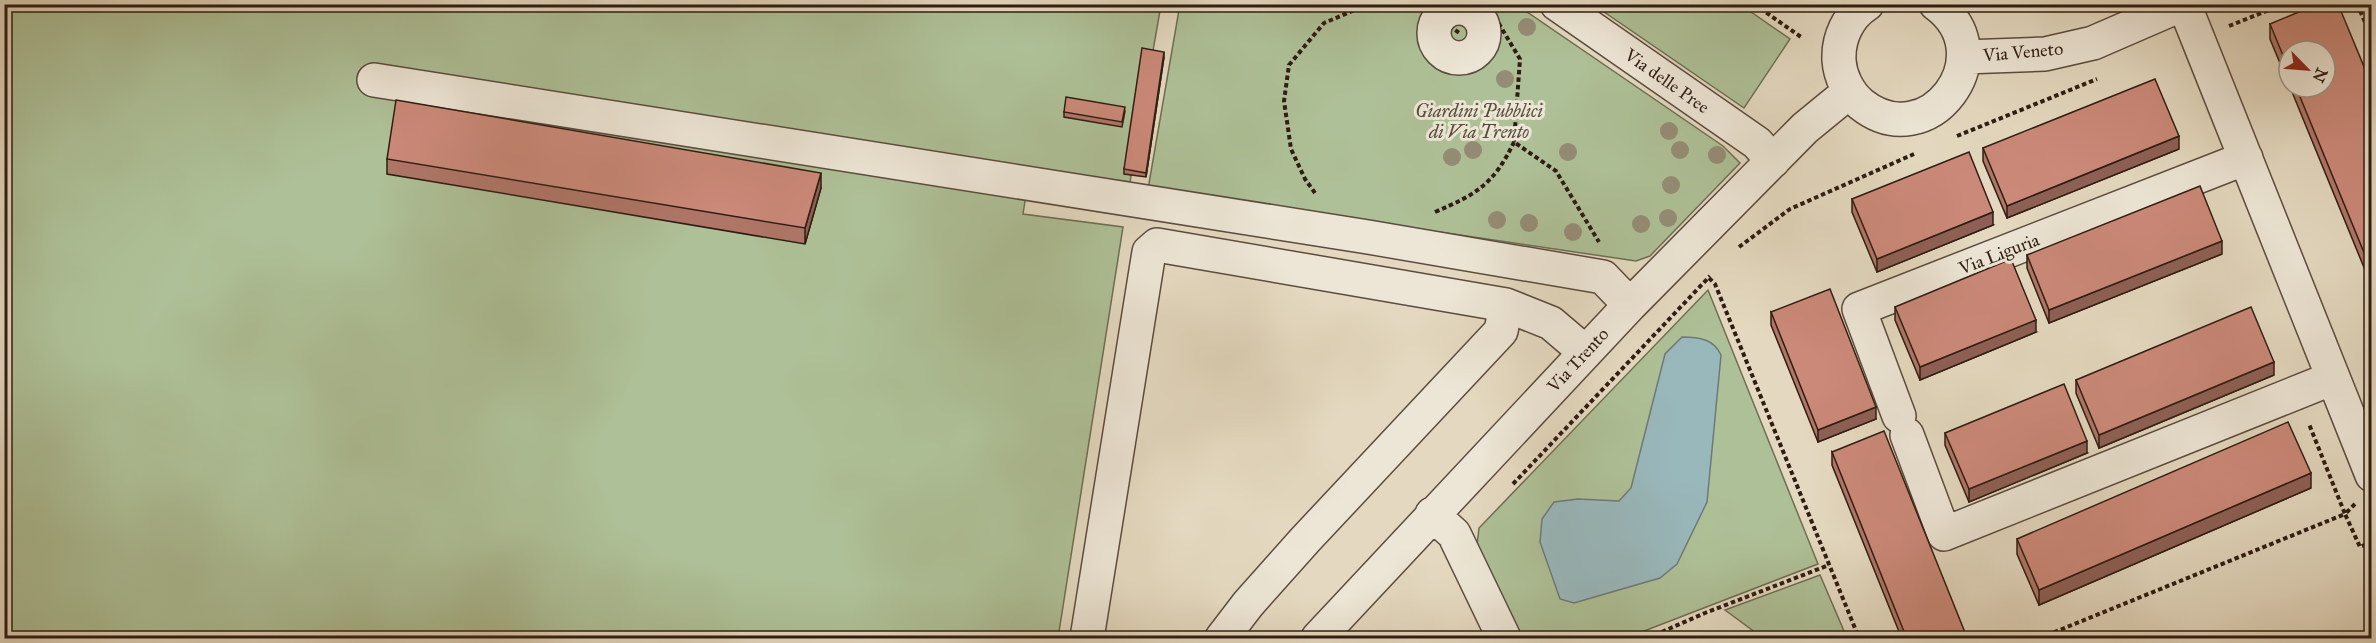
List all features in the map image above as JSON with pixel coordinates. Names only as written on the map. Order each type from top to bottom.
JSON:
[{"type":"street","name":"Via delle Pree","points":[[1557,4],[1756,143],[1773,161]]},
{"type":"street","points":[[1867,4],[1851,18],[1839,47],[1842,78],[1849,92],[1858,102],[1880,116],[1906,119],[1932,111],[1951,94],[1958,82],[1964,57],[1957,26],[1936,4]]},
{"type":"street","points":[[2183,4],[2333,378],[2365,439],[2372,475]]},
{"type":"street","name":"Via Veneto","points":[[1964,57],[2045,54],[2093,43],[2183,4]]},
{"type":"street","points":[[374,80],[1368,237],[1603,277],[1630,304]]},
{"type":"street","name":"Via Trento","points":[[1318,639],[1630,304],[1804,128],[1849,92]]},
{"type":"street","name":"Via Liguria","points":[[2246,158],[1859,309],[1944,534],[2333,378]]},
{"type":"street","points":[[1088,639],[1149,252],[1157,245],[1506,305],[1551,323],[1586,352]]},
{"type":"street","points":[[1222,639],[1248,604],[1305,540],[1501,331],[1506,305]]},
{"type":"street","points":[[1432,514],[1454,534],[1504,639]]},
{"type":"path","points":[[1325,197],[1315,193],[1305,179],[1292,149],[1284,101],[1289,65],[1324,23],[1369,4]]},
{"type":"path","points":[[1402,4],[1426,11],[1449,26]]},
{"type":"path","points":[[1433,213],[1470,197],[1501,169],[1514,142],[1520,59],[1486,4]]},
{"type":"path","points":[[1754,4],[1801,37]]},
{"type":"path","points":[[2220,30],[2284,4]]},
{"type":"path","points":[[2357,4],[2372,38]]},
{"type":"path","points":[[1947,140],[2108,75]]},
{"type":"path","points":[[1514,142],[1556,171],[1602,247]]},
{"type":"path","points":[[1736,251],[1790,209],[1915,153]]},
{"type":"path","points":[[1510,487],[1715,271]]},
{"type":"path","points":[[1709,278],[1715,284],[1859,639]]},
{"type":"path","points":[[2307,421],[2360,547],[2372,542]]},
{"type":"path","points":[[2040,639],[2345,514]]},
{"type":"path","points":[[1648,639],[1705,613],[1829,565]]},
{"type":"green space","name":"Giardini Pubblici di Via Trento","points":[[1180,4],[1517,5],[1723,146],[1740,163],[1650,256],[1636,261],[1148,189]]},
{"type":"green space","points":[[4,5],[1161,5],[1130,182],[1030,169],[1023,214],[1123,227],[1058,638],[5,638]]},
{"type":"green space","points":[[1594,5],[1741,5],[1790,39],[1744,108]]},
{"type":"green space","points":[[1708,290],[1818,564],[1626,638],[1519,638],[1476,553],[1479,528]]},
{"type":"green space","points":[[1820,575],[1847,638],[1763,638],[1725,610]]},
{"type":"water","points":[[1682,337],[1710,342],[1721,355],[1707,502],[1677,564],[1660,578],[1574,603],[1560,599],[1540,542],[1542,519],[1554,502],[1578,499],[1619,501],[1631,488],[1665,354]]},
{"type":"building","points":[[2318,4],[2338,4],[2372,86],[2372,272],[2301,99],[2337,99],[2337,39],[2277,39],[2277,41],[2270,24]]},
{"type":"building","points":[[1142,48],[1164,52],[1146,173],[1124,169]]},
{"type":"building","points":[[2155,79],[2179,136],[2007,206],[1983,148]]},
{"type":"building","points":[[1066,97],[1125,107],[1122,122],[1064,112]]},
{"type":"building","points":[[396,100],[821,173],[805,228],[387,159]]},
{"type":"building","points":[[1969,152],[1993,212],[1877,259],[1852,199]]},
{"type":"building","points":[[2200,186],[2222,241],[2049,310],[2027,255]]},
{"type":"building","points":[[2011,259],[2036,320],[1920,367],[1895,307]]},
{"type":"building","points":[[1830,289],[1876,407],[1818,430],[1771,312]]},
{"type":"building","points":[[2251,307],[2274,362],[2099,435],[2076,380]]},
{"type":"building","points":[[2064,384],[2087,441],[1969,489],[1945,433]]},
{"type":"building","points":[[2288,422],[2311,473],[2039,590],[2017,539]]},
{"type":"building","points":[[1884,431],[1966,635],[1958,639],[1907,639],[1832,452]]}]
